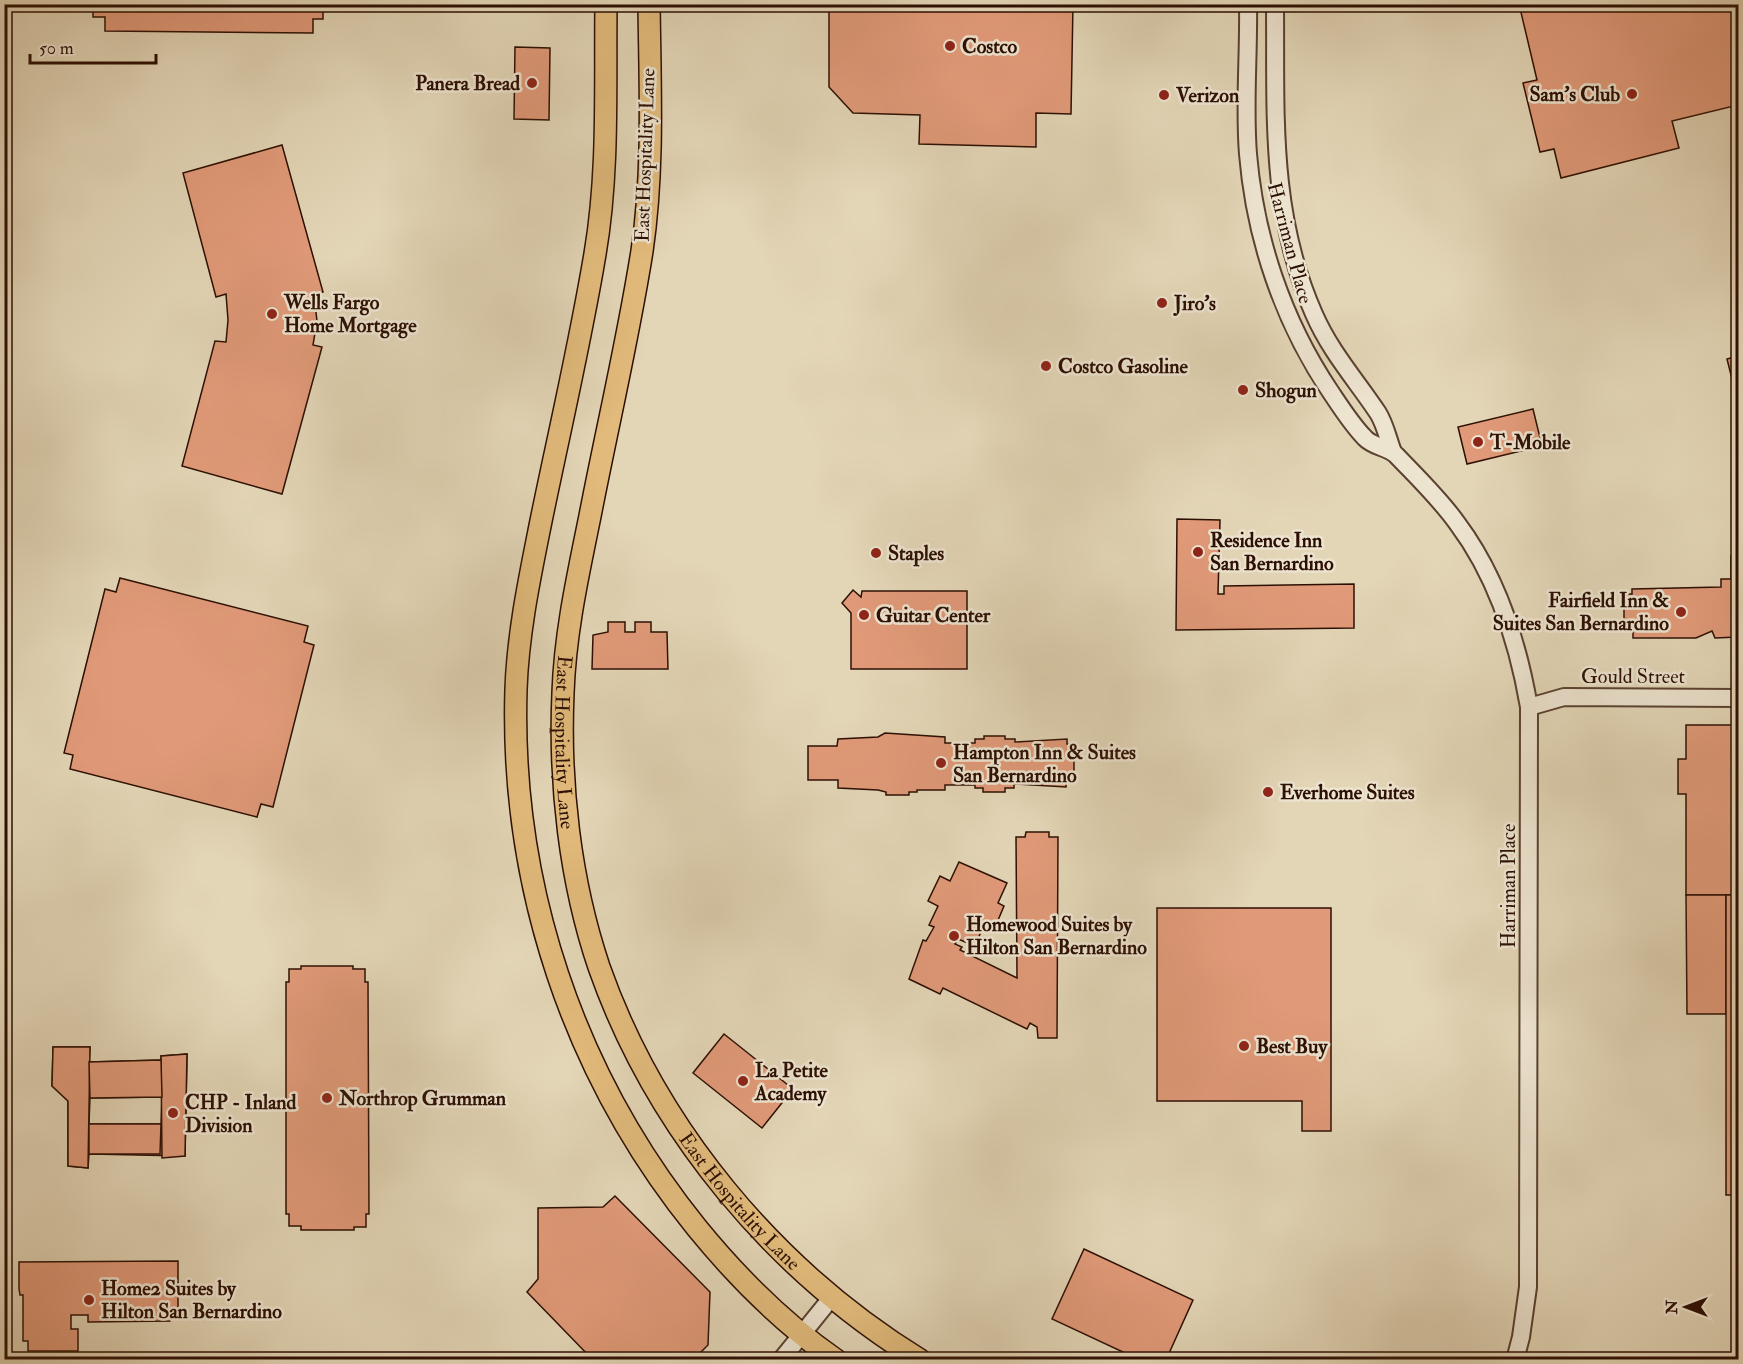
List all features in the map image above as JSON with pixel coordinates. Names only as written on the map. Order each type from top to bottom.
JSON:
[{"type":"main road","name":"East Hospitality Lane","points":[[606,4],[605,153],[601,218],[590,286],[529,581],[517,676],[516,747],[526,855],[539,917],[559,984],[606,1092],[627,1129],[675,1199],[715,1250],[803,1334],[836,1359]]},
{"type":"main road","name":"East Hospitality Lane","points":[[649,4],[650,141],[646,216],[568,633],[563,693],[563,750],[570,837],[582,907],[600,967],[644,1066],[672,1114],[723,1185],[779,1249],[832,1298],[862,1321],[920,1359]]},
{"type":"street","name":"Harriman Place","points":[[1248,4],[1248,152],[1253,191],[1276,285],[1286,315],[1330,391],[1366,440],[1393,452]]},
{"type":"street","name":"Harriman Place","points":[[1275,4],[1278,169],[1287,241],[1314,316],[1340,362],[1380,415],[1393,452],[1457,522],[1477,554],[1504,615],[1521,663],[1529,707],[1528,1287],[1521,1337],[1515,1359]]},
{"type":"street","name":"Gould Street","points":[[1529,707],[1564,697],[1738,698]]},
{"type":"street","points":[[781,1359],[832,1298]]},
{"type":"building","points":[[93,4],[323,4],[323,19],[313,19],[313,33],[105,31],[105,17],[93,17]]},
{"type":"building","name":"Costco","points":[[829,4],[1073,4],[1071,114],[1036,113],[1036,147],[919,144],[920,115],[853,113],[829,87]]},
{"type":"building","name":"Sam's Club","points":[[1519,4],[1738,4],[1738,105],[1672,121],[1679,148],[1561,178],[1554,149],[1540,152],[1523,83],[1537,80]]},
{"type":"building","name":"Panera Bread","points":[[515,47],[550,48],[549,120],[514,119]]},
{"type":"building","name":"Wells Fargo Home Mortgage","points":[[282,145],[323,292],[314,295],[317,321],[313,345],[322,347],[282,494],[182,466],[215,341],[226,342],[228,320],[226,294],[216,297],[183,173]]},
{"type":"building","points":[[1738,356],[1738,394],[1736,395],[1727,359]]},
{"type":"building","points":[[1533,409],[1542,446],[1467,464],[1458,427]]},
{"type":"building","name":"Residence Inn San Bernardino","points":[[1177,519],[1220,520],[1218,594],[1224,594],[1224,586],[1354,584],[1354,628],[1176,630]]},
{"type":"building","name":"Fairfield Inn & Suites San Bernardino","points":[[1731,556],[1738,556],[1738,637],[1715,638],[1712,631],[1696,638],[1633,638],[1633,630],[1624,630],[1624,594],[1632,594],[1632,589],[1721,587],[1721,579],[1731,579]]},
{"type":"building","points":[[120,578],[308,626],[304,642],[314,645],[273,807],[261,804],[257,817],[70,769],[73,755],[64,753],[105,589],[116,592]]},
{"type":"building","points":[[853,590],[861,597],[862,591],[967,591],[967,669],[851,669],[851,613],[842,603]]},
{"type":"building","points":[[608,622],[625,622],[625,632],[635,632],[635,622],[651,622],[651,632],[667,632],[668,669],[592,669],[593,635],[608,632]]},
{"type":"building","points":[[1686,725],[1738,725],[1738,895],[1686,895],[1686,794],[1678,794],[1678,759],[1686,759]]},
{"type":"building","name":"Hampton Inn & Suites San Bernardino","points":[[885,733],[945,737],[945,743],[975,743],[975,739],[984,739],[984,736],[1005,736],[1005,739],[1015,739],[1015,742],[1067,739],[1067,744],[1074,744],[1074,782],[1066,782],[1066,787],[1014,784],[1014,788],[1005,788],[1005,792],[983,792],[983,788],[975,788],[975,785],[945,785],[945,790],[917,790],[917,792],[909,792],[909,795],[886,795],[886,792],[878,790],[838,788],[838,780],[808,780],[808,746],[837,746],[838,739],[878,737]]},
{"type":"building","name":"Homewood Suites by Hilton San Bernardino","points":[[1026,832],[1049,832],[1049,837],[1058,837],[1057,1038],[1038,1038],[1037,1027],[1030,1023],[1027,1029],[943,988],[940,994],[909,979],[923,940],[926,941],[934,927],[929,925],[938,906],[928,901],[940,876],[950,881],[959,862],[1007,883],[998,903],[1004,906],[993,932],[983,927],[975,946],[958,939],[955,944],[962,947],[960,950],[1017,978],[1016,837],[1025,837]]},
{"type":"building","points":[[1686,895],[1726,895],[1726,1014],[1687,1014]]},
{"type":"building","points":[[1726,895],[1738,895],[1738,1195],[1726,1195]]},
{"type":"building","name":"Best Buy","points":[[1157,908],[1331,908],[1331,1131],[1302,1131],[1302,1101],[1157,1101]]},
{"type":"building","name":"Northrop Grumman","points":[[301,966],[353,966],[353,969],[365,969],[365,982],[368,982],[369,1214],[366,1214],[366,1227],[354,1227],[354,1230],[301,1230],[301,1226],[289,1226],[289,1214],[286,1214],[286,982],[289,982],[289,969],[301,969]]},
{"type":"building","name":"La Petite Academy","points":[[724,1034],[793,1089],[762,1128],[693,1073]]},
{"type":"building","name":"CHP - Inland Division","points":[[53,1047],[90,1047],[89,1062],[161,1060],[161,1056],[187,1054],[185,1156],[89,1154],[88,1168],[68,1166],[68,1101],[52,1086]],"holes":[[[162,1097],[161,1124],[89,1124],[90,1098]]]},
{"type":"building","points":[[53,1047],[90,1047],[88,1168],[68,1166],[68,1101],[52,1086]]},
{"type":"building","points":[[187,1054],[185,1156],[162,1158],[161,1056]]},
{"type":"building","points":[[161,1060],[162,1097],[90,1098],[89,1062]]},
{"type":"building","points":[[89,1124],[161,1124],[160,1154],[89,1154]]},
{"type":"building","points":[[615,1196],[710,1292],[708,1345],[693,1360],[659,1360],[655,1355],[651,1360],[593,1360],[527,1292],[538,1279],[538,1208],[603,1207]]},
{"type":"building","points":[[1084,1249],[1193,1300],[1166,1360],[1140,1360],[1052,1319]]},
{"type":"building","points":[[178,1261],[178,1319],[88,1322],[88,1315],[71,1315],[71,1329],[78,1329],[78,1351],[28,1351],[28,1341],[23,1341],[23,1295],[20,1295],[19,1289],[19,1262]]},
{"type":"place","name":"Costco","points":[[950,46]]},
{"type":"place","name":"Panera Bread","points":[[532,83]]},
{"type":"place","name":"Sam's Club","points":[[1632,94]]},
{"type":"place","name":"Verizon","points":[[1164,95]]},
{"type":"place","name":"Jiro's","points":[[1162,303]]},
{"type":"place","name":"Wells Fargo Home Mortgage","points":[[272,314]]},
{"type":"place","name":"Costco Gasoline","points":[[1046,366]]},
{"type":"place","name":"Shogun","points":[[1243,390]]},
{"type":"place","name":"T-Mobile","points":[[1478,442]]},
{"type":"place","name":"Residence Inn San Bernardino","points":[[1198,552]]},
{"type":"place","name":"Staples","points":[[876,553]]},
{"type":"place","name":"Fairfield Inn & Suites San Bernardino","points":[[1681,612]]},
{"type":"place","name":"Guitar Center","points":[[864,615]]},
{"type":"place","name":"Hampton Inn & Suites San Bernardino","points":[[941,763]]},
{"type":"place","name":"Everhome Suites","points":[[1268,792]]},
{"type":"place","name":"Homewood Suites by Hilton San Bernardino","points":[[954,936]]},
{"type":"place","name":"Best Buy","points":[[1244,1046]]},
{"type":"place","name":"La Petite Academy","points":[[743,1081]]},
{"type":"place","name":"Northrop Grumman","points":[[327,1098]]},
{"type":"place","name":"CHP - Inland Division","points":[[173,1113]]},
{"type":"place","name":"Home2 Suites by Hilton San Bernardino","points":[[89,1300]]}]
